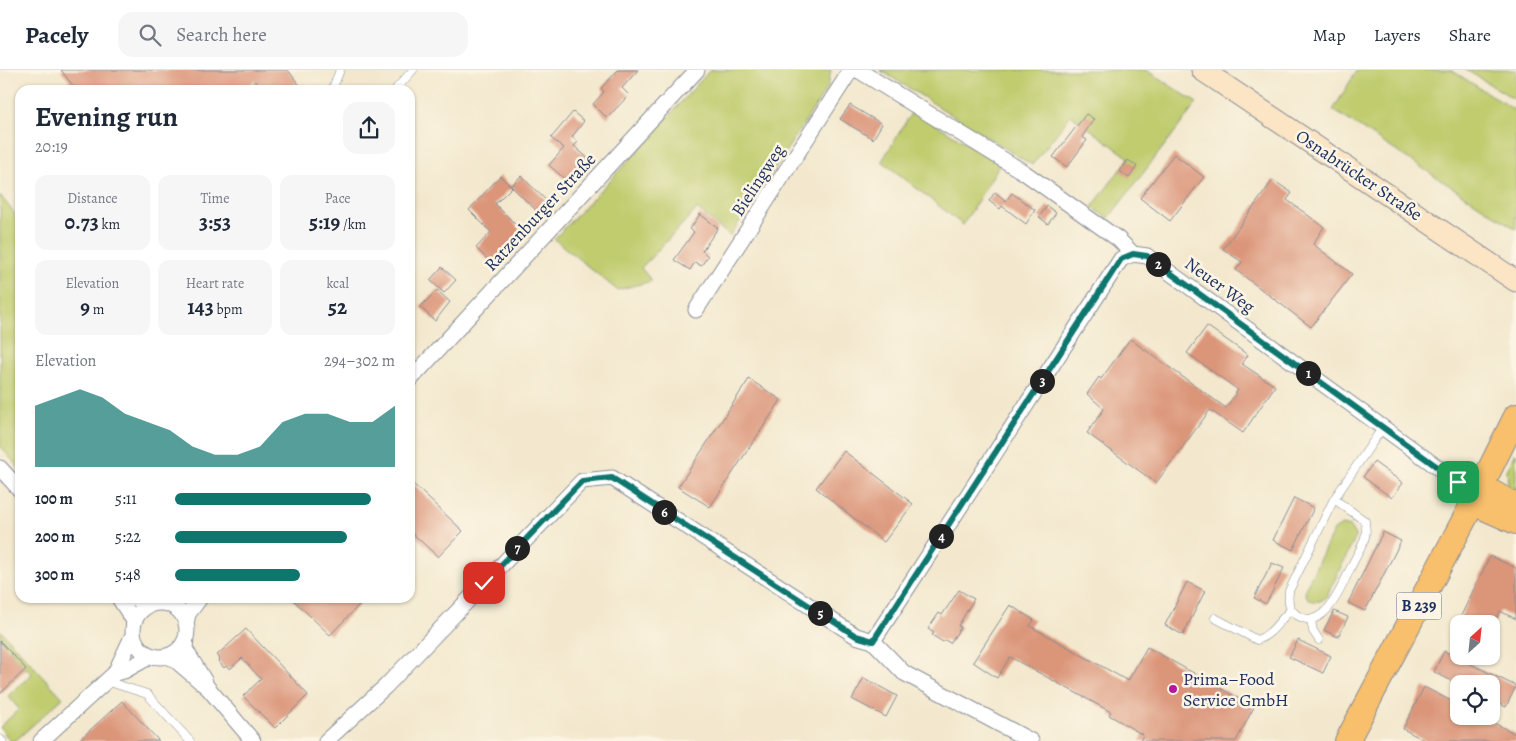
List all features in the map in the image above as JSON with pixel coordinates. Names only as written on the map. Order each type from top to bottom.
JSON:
[{"type":"main road","name":"Osnabrücker Straße","points":[[1202,70],[1516,281]]},
{"type":"main road","name":"B 239","points":[[1348,741],[1477,495],[1516,416]]},
{"type":"main road","points":[[1477,495],[1516,506]]},
{"type":"main road","points":[[1477,495],[1516,522]]},
{"type":"street","name":"Ratzenburger Straße","points":[[415,375],[697,70]]},
{"type":"street","name":"Bielingweg","points":[[696,310],[851,70]]},
{"type":"street","name":"Neuer Weg","points":[[858,70],[1025,173],[1118,239],[1133,254],[1147,256],[1477,495]]},
{"type":"street","points":[[873,641],[1121,259],[1133,254]]},
{"type":"street","points":[[0,468],[15,484]]},
{"type":"street","points":[[326,741],[386,686],[582,481],[612,478],[856,636],[873,641],[904,673],[1031,741]]},
{"type":"street","points":[[121,603],[133,628],[139,648],[174,660],[208,688]]},
{"type":"street","points":[[41,741],[111,677],[158,656],[178,650],[186,630],[180,612],[162,604],[155,603]]},
{"type":"street","points":[[111,677],[142,609],[170,603]]},
{"type":"street","points":[[196,603],[188,614],[185,649],[208,688],[253,741]]},
{"type":"lane","points":[[334,85],[340,70]]},
{"type":"lane","points":[[400,85],[413,70]]},
{"type":"lane","points":[[1334,499],[1365,521],[1366,535],[1334,603],[1318,617],[1311,620],[1300,617],[1291,610],[1288,601],[1289,592],[1334,499],[1383,427]]},
{"type":"lane","points":[[1215,618],[1257,640],[1267,636],[1280,619],[1291,610]]},
{"type":"lane","points":[[1311,620],[1313,631],[1319,640]]},
{"type":"lane","points":[[111,677],[147,694],[190,741]]},
{"type":"green space","points":[[710,70],[831,70],[828,87],[730,236],[697,209],[641,268],[652,281],[617,290],[554,239],[634,155]]},
{"type":"green space","points":[[880,70],[1146,70],[1197,103],[1108,219],[1092,207],[1129,158],[1071,115],[1032,165]]},
{"type":"green space","points":[[1357,70],[1451,70],[1516,111],[1516,229],[1333,110]]},
{"type":"green space","points":[[1466,70],[1516,70],[1516,100]]},
{"type":"green space","points":[[913,110],[1000,164],[963,225],[882,161]]},
{"type":"green space","points":[[0,195],[15,214],[15,463],[0,446]]},
{"type":"green space","points":[[1516,453],[1516,494],[1508,488],[1507,470]]},
{"type":"green space","points":[[1342,525],[1350,527],[1355,535],[1355,539],[1326,597],[1318,602],[1312,601],[1305,594],[1306,587],[1334,530]]},
{"type":"green space","points":[[0,630],[63,698],[15,741],[10,741],[0,727],[19,709],[8,696],[32,674],[0,639]]},
{"type":"building","points":[[61,70],[288,70],[299,85],[258,85],[255,81],[250,85],[72,85]]},
{"type":"building","points":[[618,70],[638,70],[622,88],[629,95],[607,118],[593,104],[604,92],[601,88]]},
{"type":"building","points":[[850,105],[882,124],[873,139],[840,119]]},
{"type":"building","points":[[573,112],[584,121],[572,137],[578,142],[574,146],[590,160],[570,184],[549,165],[564,148],[551,138]]},
{"type":"building","points":[[1086,114],[1094,119],[1082,137],[1087,140],[1067,167],[1053,157]]},
{"type":"building","points":[[1174,154],[1204,177],[1170,221],[1140,198]]},
{"type":"building","points":[[1128,160],[1137,166],[1129,178],[1120,171]]},
{"type":"building","points":[[500,176],[512,187],[495,204],[524,233],[493,265],[476,248],[491,232],[469,210]]},
{"type":"building","points":[[521,176],[551,205],[541,215],[511,186]]},
{"type":"building","points":[[1273,180],[1292,193],[1287,200],[1324,227],[1313,244],[1352,274],[1311,327],[1236,270],[1242,262],[1223,249]]},
{"type":"building","points":[[995,192],[1006,201],[1012,193],[1035,210],[1026,224],[1002,206],[1000,209],[989,201]]},
{"type":"building","points":[[1047,206],[1056,213],[1048,224],[1039,217]]},
{"type":"building","points":[[700,214],[718,228],[702,251],[708,256],[701,266],[695,262],[690,270],[674,260],[694,232],[690,229]]},
{"type":"building","points":[[442,267],[456,280],[444,293],[430,280]]},
{"type":"building","points":[[437,290],[450,302],[435,321],[420,307]]},
{"type":"building","points":[[1207,326],[1248,355],[1242,364],[1275,386],[1243,433],[1210,410],[1156,483],[1087,433],[1104,409],[1087,394],[1099,377],[1101,379],[1130,339],[1226,408],[1238,390],[1187,353]]},
{"type":"building","points":[[749,379],[781,400],[710,507],[678,487]]},
{"type":"building","points":[[844,451],[913,504],[884,542],[816,488]]},
{"type":"building","points":[[1374,462],[1403,483],[1392,498],[1363,477]]},
{"type":"building","points":[[415,486],[463,531],[438,557],[415,536]]},
{"type":"building","points":[[1294,498],[1314,508],[1293,550],[1273,540]]},
{"type":"building","points":[[1383,532],[1401,541],[1365,611],[1348,603]]},
{"type":"building","points":[[1490,556],[1516,568],[1516,619],[1500,611],[1498,615],[1461,615]]},
{"type":"building","points":[[1272,563],[1284,568],[1266,604],[1254,598]]},
{"type":"building","points":[[1187,582],[1205,591],[1183,635],[1165,625]]},
{"type":"building","points":[[959,590],[974,599],[958,626],[961,627],[950,643],[945,640],[943,642],[932,635],[934,633],[928,629],[939,613],[942,615]]},
{"type":"building","points":[[296,603],[361,603],[330,635]]},
{"type":"building","points":[[1010,605],[1034,620],[1030,626],[1128,681],[1147,647],[1254,707],[1236,741],[1140,741],[1143,735],[1109,715],[1111,712],[1010,657],[997,678],[973,662]]},
{"type":"building","points":[[1334,611],[1348,617],[1338,637],[1324,630]]},
{"type":"building","points":[[246,629],[308,695],[275,728],[243,696],[261,679],[242,658],[230,669],[226,666],[224,668],[218,661],[220,659],[217,655]]},
{"type":"building","points":[[1298,640],[1331,656],[1323,673],[1289,657]]},
{"type":"building","points":[[0,641],[26,669],[0,694]]},
{"type":"building","points":[[1444,651],[1450,654],[1450,665],[1473,665],[1493,675],[1450,675],[1450,680],[1434,672]]},
{"type":"building","points":[[864,678],[897,696],[886,717],[852,699]]},
{"type":"building","points":[[1500,678],[1516,686],[1506,707],[1500,704]]},
{"type":"building","points":[[1424,687],[1450,700],[1450,725],[1498,725],[1516,734],[1516,741],[1426,741],[1403,729]]},
{"type":"building","points":[[122,701],[159,741],[78,741]]},
{"type":"place","name":"Prima–Food Service GmbH","points":[[1173,689]]},
{"type":"route","points":[[484,583],[582,481],[612,478],[856,636],[873,641],[1121,259],[1133,254],[1147,256],[1458,482]]}]
